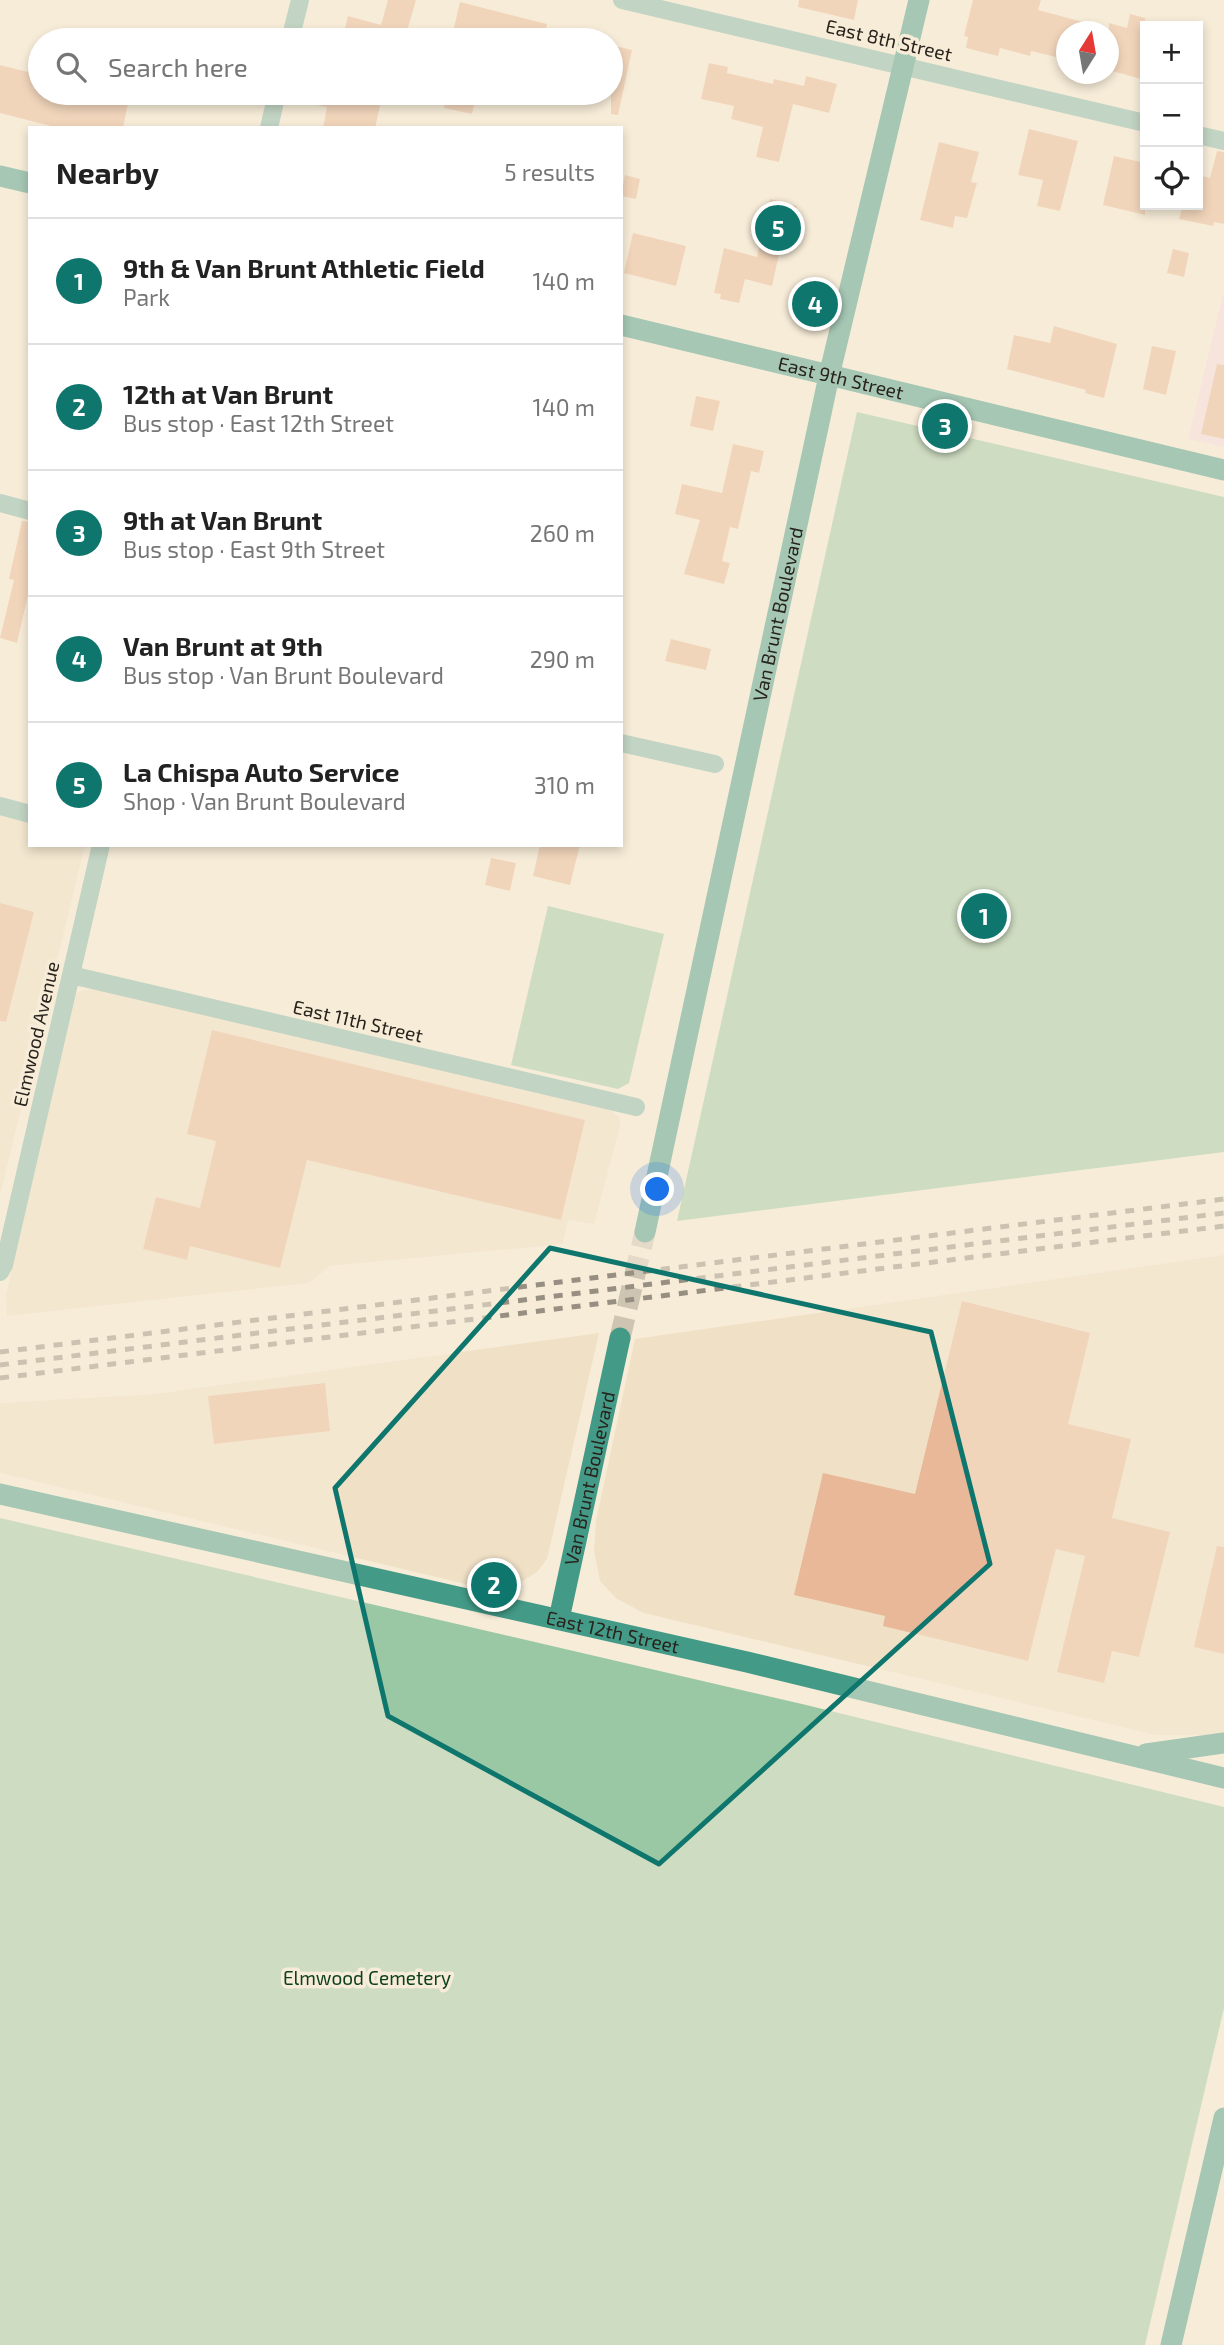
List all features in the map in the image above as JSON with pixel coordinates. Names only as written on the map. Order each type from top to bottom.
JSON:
[{"type":"street","points":[[293,28],[300,0]]},
{"type":"street","name":"East 8th Street","points":[[622,0],[1140,121]]},
{"type":"street","name":"Van Brunt Boulevard","points":[[645,1232],[829,376],[919,0]]},
{"type":"street","points":[[269,126],[274,105]]},
{"type":"street","points":[[1203,136],[1224,141]]},
{"type":"street","points":[[0,176],[28,183]]},
{"type":"street","name":"East 9th Street","points":[[623,326],[1224,470]]},
{"type":"street","points":[[0,503],[28,510]]},
{"type":"street","points":[[623,743],[715,764]]},
{"type":"street","points":[[0,806],[28,813]]},
{"type":"street","name":"Elmwood Avenue","points":[[0,1272],[4,1265],[101,847]]},
{"type":"street","name":"East 11th Street","points":[[71,975],[636,1107]]},
{"type":"street","name":"Van Brunt Boulevard","points":[[559,1619],[620,1338]]},
{"type":"street","name":"East 12th Street","points":[[0,1494],[559,1619],[1224,1778]]},
{"type":"street","points":[[1134,1755],[1224,1743]]},
{"type":"street","points":[[1171,2345],[1224,2118]]},
{"type":"highlighted area","points":[[550,1248],[931,1332],[990,1564],[659,1864],[388,1716],[335,1488]]},
{"type":"shaded area","points":[[1224,294],[1224,447],[1188,439]]},
{"type":"shaded area","points":[[0,814],[28,821],[28,847],[85,847],[0,1196]]},
{"type":"shaded area","points":[[97,989],[610,1110],[620,1118],[620,1127],[594,1224],[568,1220],[563,1244],[330,1266],[309,1283],[7,1316],[6,1295],[76,994],[83,990]]},
{"type":"shaded area","points":[[1224,1255],[1224,1735],[1156,1735],[644,1613],[617,1599],[600,1581],[594,1550],[596,1521],[635,1339]]},
{"type":"shaded area","points":[[599,1333],[547,1559],[537,1572],[509,1589],[491,1590],[0,1473],[0,1403],[155,1394]]},
{"type":"green space","points":[[857,412],[1224,497],[1224,1152],[677,1221]]},
{"type":"green space","points":[[548,906],[664,934],[629,1083],[618,1089],[511,1065]]},
{"type":"green space","name":"Elmwood Cemetery","points":[[0,1518],[802,1704],[1224,1807],[1224,2008],[1145,2345],[0,2345]]},
{"type":"building","points":[[388,0],[416,0],[408,28],[345,28],[348,16],[381,25]]},
{"type":"building","points":[[799,0],[858,0],[854,20],[798,7]]},
{"type":"building","points":[[973,0],[1041,0],[1038,10],[1079,21],[1056,21],[1056,57],[1031,51],[1030,56],[1000,48],[998,56],[966,48],[968,37],[964,36]]},
{"type":"building","points":[[460,2],[547,24],[546,28],[454,28]]},
{"type":"building","points":[[1130,14],[1145,18],[1145,21],[1140,21],[1140,79],[1119,73],[1119,26],[1127,28]]},
{"type":"building","points":[[623,48],[632,50],[623,92]]},
{"type":"building","points":[[709,63],[728,67],[727,73],[773,84],[774,79],[804,86],[806,76],[837,84],[829,113],[793,104],[779,162],[756,157],[763,127],[731,119],[734,106],[701,99]]},
{"type":"building","points":[[0,65],[28,72],[28,105],[128,105],[123,126],[51,126],[0,113]]},
{"type":"building","points":[[317,105],[380,105],[375,126],[323,126],[327,107]]},
{"type":"building","points":[[445,105],[474,105],[472,114],[444,108]]},
{"type":"building","points":[[611,105],[620,105],[618,115],[611,114]]},
{"type":"building","points":[[1029,129],[1078,141],[1060,211],[1037,206],[1043,180],[1018,175]]},
{"type":"building","points":[[939,142],[979,152],[971,182],[977,183],[967,218],[955,216],[953,228],[920,220]]},
{"type":"building","points":[[1217,151],[1224,152],[1224,224],[1214,222],[1213,226],[1179,219],[1182,210],[1203,210],[1203,176],[1210,178]]},
{"type":"building","points":[[1114,156],[1140,162],[1140,210],[1145,210],[1145,215],[1103,205]]},
{"type":"building","points":[[625,175],[640,179],[636,199],[623,196]]},
{"type":"building","points":[[770,199],[797,206],[786,251],[780,250],[772,286],[745,279],[739,303],[720,299],[721,294],[714,293],[724,248],[757,257]]},
{"type":"building","points":[[633,233],[686,246],[676,286],[624,273]]},
{"type":"building","points":[[1173,249],[1189,253],[1184,277],[1167,273]]},
{"type":"building","points":[[1054,326],[1117,344],[1104,398],[1085,393],[1086,390],[1007,369],[1014,335],[1050,343]]},
{"type":"building","points":[[1152,346],[1176,351],[1166,395],[1143,389]]},
{"type":"building","points":[[1217,364],[1224,365],[1224,439],[1201,434]]},
{"type":"building","points":[[696,396],[720,401],[713,431],[690,426]]},
{"type":"building","points":[[733,444],[764,451],[759,473],[751,471],[738,529],[730,527],[722,561],[730,563],[724,584],[684,574],[700,520],[675,514],[682,484],[722,493]]},
{"type":"building","points":[[22,521],[28,522],[28,595],[17,643],[0,638],[14,580],[9,579]]},
{"type":"building","points":[[671,639],[711,649],[706,670],[665,661]]},
{"type":"building","points":[[540,847],[580,847],[570,885],[533,876]]},
{"type":"building","points":[[491,858],[516,863],[510,891],[485,885]]},
{"type":"building","points":[[0,903],[34,912],[6,1022],[0,1021]]},
{"type":"building","points":[[212,1030],[585,1120],[561,1220],[307,1160],[280,1268],[190,1246],[187,1260],[143,1249],[156,1197],[200,1208],[216,1141],[187,1134]]},
{"type":"building","points":[[962,1301],[1090,1333],[1068,1424],[1131,1439],[1112,1518],[1170,1532],[1139,1657],[1112,1651],[1104,1683],[1057,1672],[1085,1556],[1056,1549],[1028,1661],[883,1626],[885,1616],[794,1595],[823,1473],[915,1494]]},
{"type":"building","points":[[325,1383],[330,1431],[214,1444],[208,1396]]},
{"type":"building","points":[[1217,1546],[1224,1547],[1224,1654],[1194,1647]]},
{"type":"tunnel","points":[[620,1338],[645,1232]]},
{"type":"railway","points":[[0,1352],[1224,1199]]},
{"type":"railway","points":[[0,1365],[1224,1213]]},
{"type":"railway","points":[[0,1378],[1224,1226]]},
{"type":"place","name":"La Chispa Auto Service","points":[[778,228]]},
{"type":"place","name":"Van Brunt at 9th","points":[[815,304]]},
{"type":"place","name":"9th at Van Brunt","points":[[945,426]]},
{"type":"place","name":"9th & Van Brunt Athletic Field","points":[[984,916]]},
{"type":"place","name":"12th at Van Brunt","points":[[494,1585]]}]
